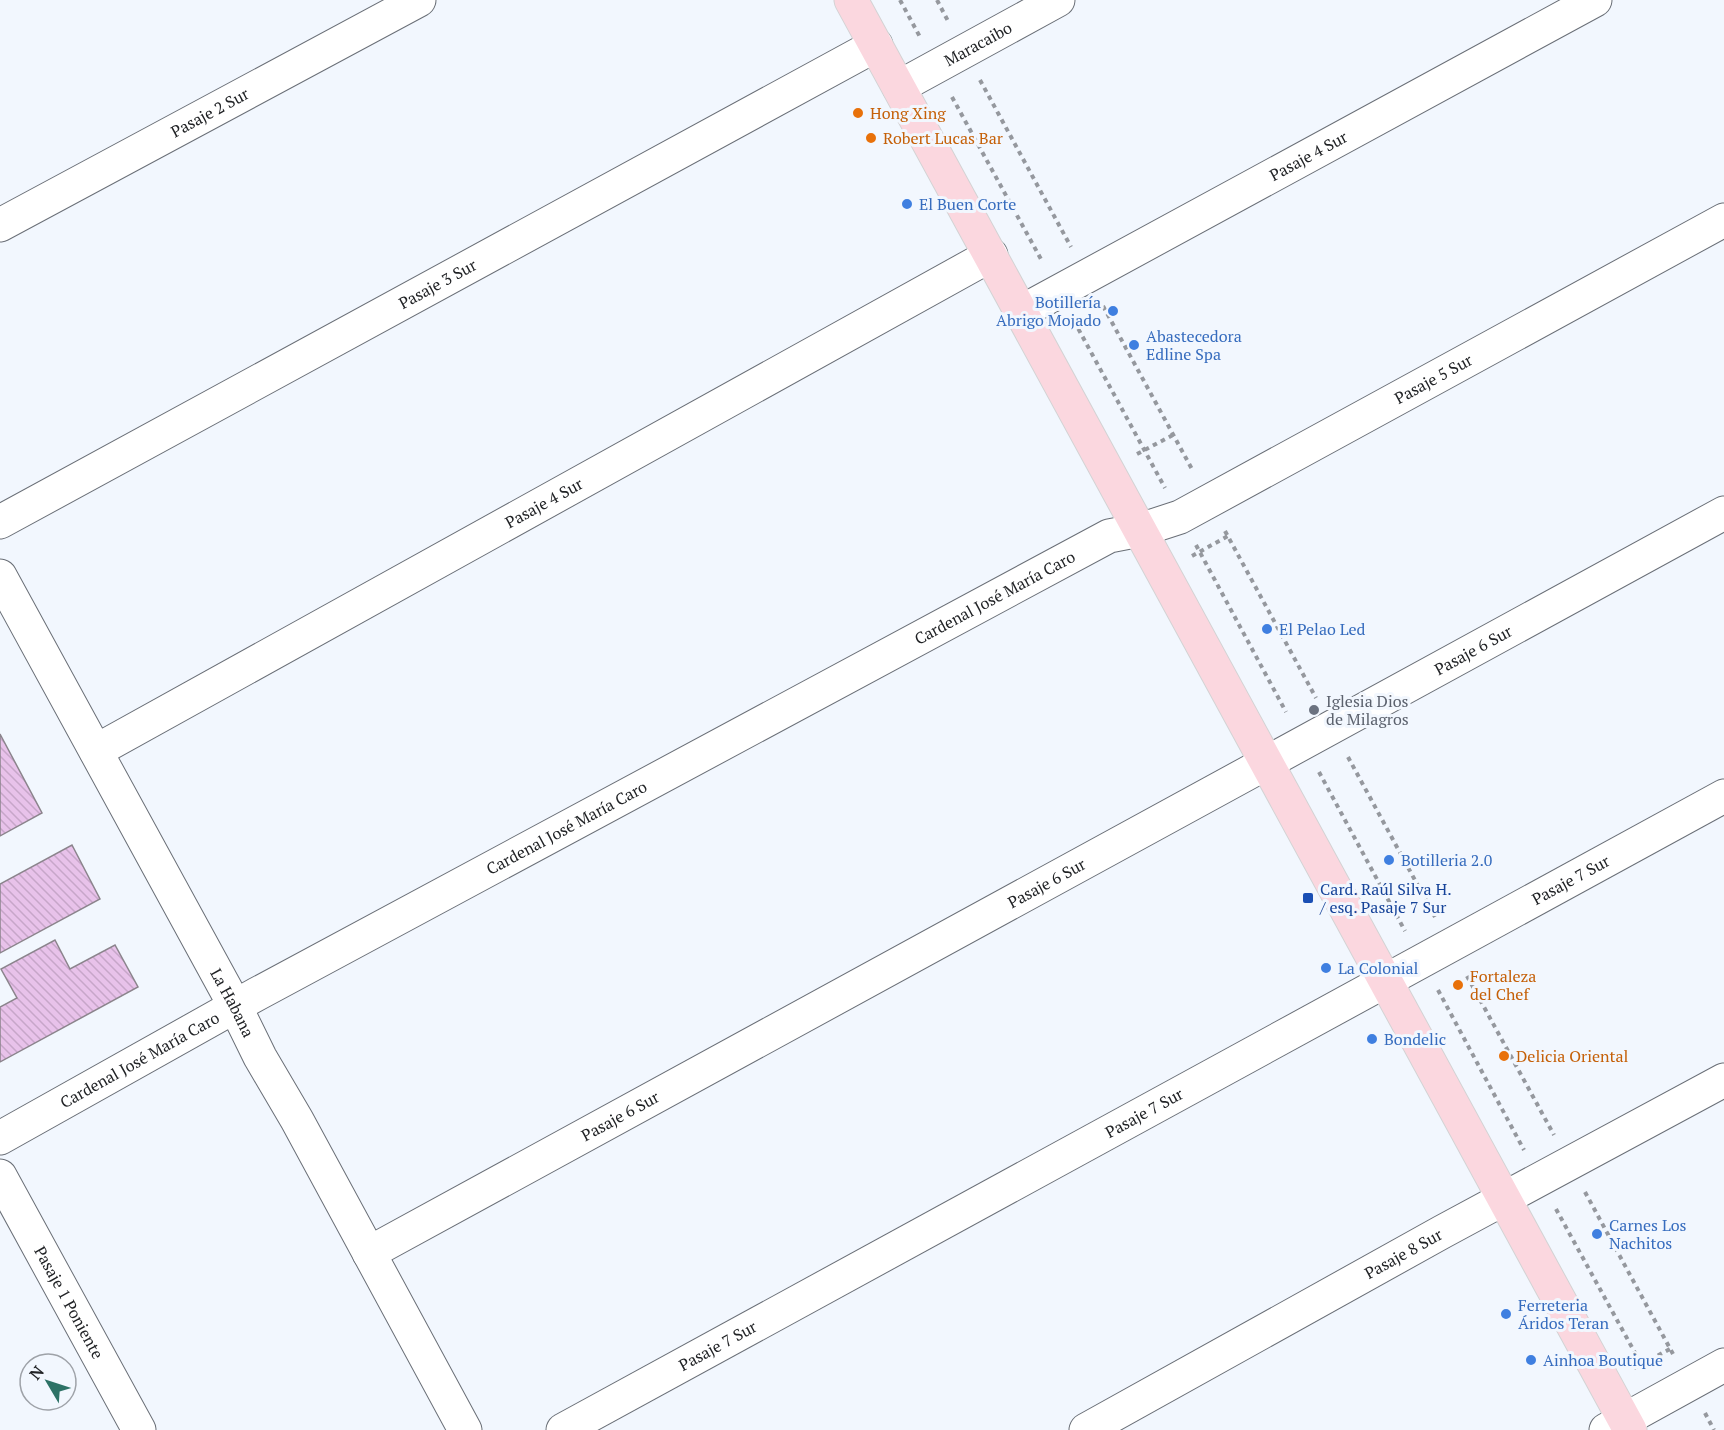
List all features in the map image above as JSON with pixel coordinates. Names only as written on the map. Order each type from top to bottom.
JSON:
[{"type":"main road","points":[[851,0],[1504,1198],[1620,1427]]},
{"type":"street","name":"Pasaje 2 Sur","points":[[0,225],[419,0]]},
{"type":"street","name":"Maracaibo","points":[[899,87],[1058,0]]},
{"type":"street","name":"Pasaje 4 Sur","points":[[1021,312],[1595,0]]},
{"type":"street","name":"Pasaje 3 Sur","points":[[0,522],[876,45]]},
{"type":"street","name":"Pasaje 5 Sur","points":[[1140,530],[1180,516],[1724,220]]},
{"type":"street","name":"Pasaje 4 Sur","points":[[96,752],[991,255]]},
{"type":"street","name":"Pasaje 6 Sur","points":[[369,1252],[1724,513]]},
{"type":"street","name":"Cardenal José María Caro","points":[[0,1138],[235,1006],[1109,536],[1140,530]]},
{"type":"street","name":"La Habana","points":[[0,576],[465,1430]]},
{"type":"street","name":"Pasaje 7 Sur","points":[[563,1430],[1724,796]]},
{"type":"street","name":"Pasaje 8 Sur","points":[[1086,1430],[1504,1198],[1724,1080]]},
{"type":"street","name":"Pasaje 1 Poniente","points":[[0,1176],[139,1430]]},
{"type":"street","points":[[1620,1427],[1724,1365]]},
{"type":"building","points":[[0,734],[42,813],[0,836]]},
{"type":"building","points":[[72,845],[100,899],[0,953],[0,884]]},
{"type":"building","points":[[55,940],[70,969],[115,945],[138,987],[0,1062],[0,1007],[17,998],[1,969]]},
{"type":"place","name":"Hong Xing","points":[[858,113]]},
{"type":"place","name":"Robert Lucas Bar","points":[[871,138]]},
{"type":"place","name":"El Buen Corte","points":[[907,204]]},
{"type":"place","name":"Botillería Abrigo Mojado","points":[[1113,311]]},
{"type":"place","name":"Abastecedora Edline Spa","points":[[1134,345]]},
{"type":"place","name":"El Pelao Led","points":[[1267,629]]},
{"type":"place","name":"Iglesia Dios de Milagros","points":[[1314,710]]},
{"type":"place","name":"Botilleria 2.0","points":[[1389,860]]},
{"type":"place","name":"Card. Raúl Silva H. / esq. Pasaje 7 Sur","points":[[1308,898]]},
{"type":"place","name":"La Colonial","points":[[1326,968]]},
{"type":"place","name":"Fortaleza del Chef","points":[[1458,985]]},
{"type":"place","name":"Bondelic","points":[[1372,1039]]},
{"type":"place","name":"Delicia Oriental","points":[[1504,1056]]},
{"type":"place","name":"Carnes Los Nachitos","points":[[1597,1234]]},
{"type":"place","name":"Ferreteria Áridos Teran","points":[[1506,1314]]},
{"type":"place","name":"Ainhoa Boutique","points":[[1531,1360]]}]
